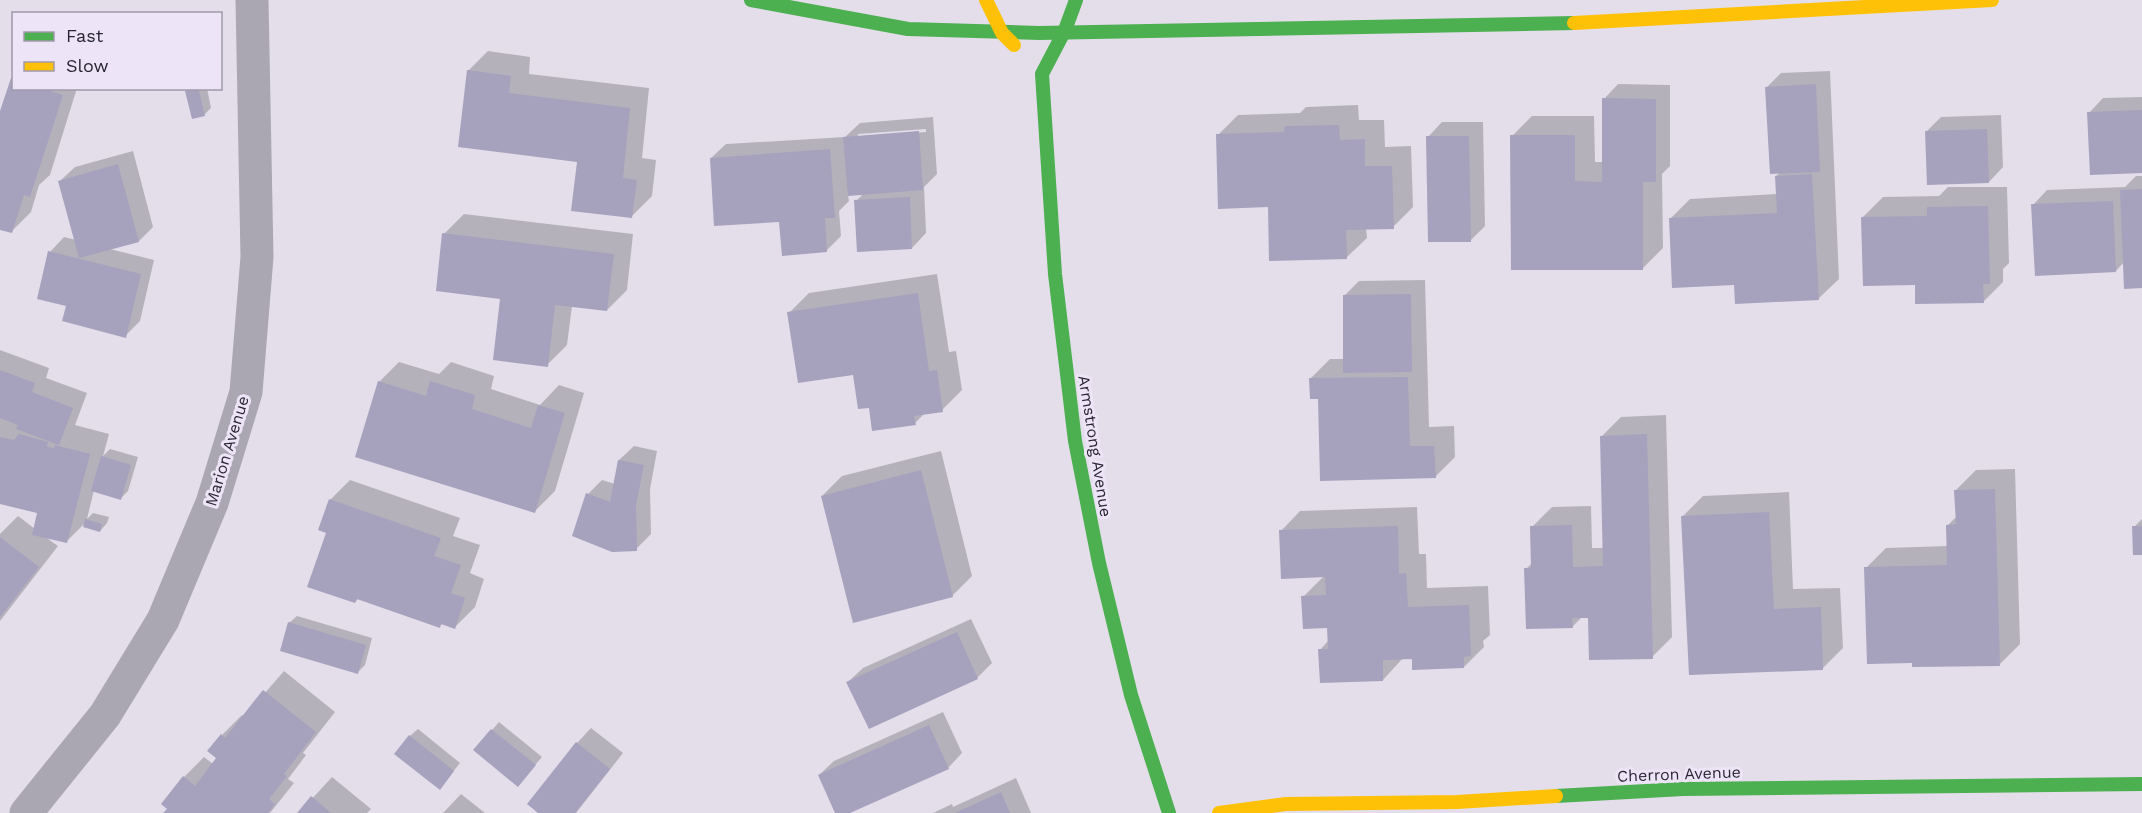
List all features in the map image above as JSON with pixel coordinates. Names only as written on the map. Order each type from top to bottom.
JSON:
[{"type":"street","name":"Marion Avenue","points":[[26,813],[105,715],[163,620],[212,503],[246,392],[257,257],[252,0]]},
{"type":"street","points":[[752,0],[908,29],[1002,33],[1065,30],[1630,22],[1992,0]]},
{"type":"street","points":[[986,0],[1002,33],[1034,66],[1065,30],[1076,0]]},
{"type":"street","points":[[1630,22],[1638,0]]},
{"type":"street","points":[[1529,9],[1534,23]]},
{"type":"street","name":"Armstrong Avenue","points":[[1034,66],[1054,274],[1076,441],[1099,563],[1131,695],[1169,813]]},
{"type":"street","name":"Cherron Avenue","points":[[1219,813],[1286,804],[1457,802],[1683,789],[2142,783]]},
{"type":"building","points":[[467,70],[511,76],[509,93],[630,108],[623,178],[637,180],[632,218],[571,211],[577,162],[458,147]]},
{"type":"building","points":[[11,78],[12,90],[48,90],[63,95],[30,197],[24,195],[12,233],[0,230],[0,111]]},
{"type":"building","points":[[1816,84],[1820,172],[1770,174],[1765,87]]},
{"type":"building","points":[[198,90],[205,116],[192,119],[185,91]]},
{"type":"building","points":[[1602,98],[1656,99],[1656,182],[1643,182],[1643,270],[1511,270],[1510,135],[1575,135],[1575,181],[1602,182]]},
{"type":"building","points":[[2142,110],[2142,173],[2090,175],[2087,112]]},
{"type":"building","points":[[1339,125],[1340,140],[1365,139],[1365,166],[1392,166],[1394,229],[1346,230],[1347,259],[1269,261],[1268,207],[1218,209],[1216,134],[1284,132],[1285,126]]},
{"type":"building","points":[[1987,129],[1989,183],[1927,185],[1925,131]]},
{"type":"building","points":[[919,131],[923,190],[848,196],[843,137]]},
{"type":"building","points":[[1426,136],[1469,136],[1471,242],[1428,242]]},
{"type":"building","points":[[830,149],[835,218],[825,218],[827,252],[782,256],[779,222],[714,226],[710,158]]},
{"type":"building","points":[[118,164],[139,242],[79,258],[58,181]]},
{"type":"building","points":[[1812,174],[1819,300],[1735,304],[1734,285],[1672,288],[1669,218],[1777,213],[1775,176]]},
{"type":"building","points":[[2142,189],[2142,288],[2124,289],[2120,190]]},
{"type":"building","points":[[910,197],[912,249],[857,252],[854,200]]},
{"type":"building","points":[[2113,201],[2116,272],[2035,276],[2031,204]]},
{"type":"building","points":[[1988,206],[1990,284],[1983,284],[1984,303],[1915,304],[1915,285],[1863,286],[1861,217],[1927,216],[1927,207]]},
{"type":"building","points":[[442,233],[614,254],[607,311],[555,305],[548,367],[493,360],[500,299],[436,291]]},
{"type":"building","points":[[48,251],[141,274],[126,338],[62,321],[66,306],[37,299]]},
{"type":"building","points":[[918,293],[929,371],[937,370],[943,412],[914,416],[916,425],[872,431],[869,408],[858,409],[853,375],[798,383],[787,312]]},
{"type":"building","points":[[1411,294],[1412,372],[1343,373],[1343,295]]},
{"type":"building","points":[[0,370],[35,383],[32,392],[73,408],[59,445],[16,429],[18,425],[0,418]]},
{"type":"building","points":[[1408,377],[1410,446],[1434,446],[1436,478],[1320,481],[1318,399],[1310,399],[1309,378]]},
{"type":"building","points":[[378,381],[426,396],[430,381],[475,395],[472,409],[531,428],[538,405],[565,413],[535,513],[355,457]]},
{"type":"building","points":[[19,434],[48,442],[47,447],[54,448],[55,445],[90,454],[67,543],[32,535],[37,513],[0,504],[0,437],[14,440]]},
{"type":"building","points":[[1647,434],[1653,659],[1589,660],[1588,618],[1572,618],[1573,628],[1526,629],[1524,568],[1531,568],[1530,526],[1572,525],[1573,567],[1603,566],[1600,436]]},
{"type":"building","points":[[101,456],[131,465],[121,500],[91,491]]},
{"type":"building","points":[[618,460],[644,465],[636,505],[637,551],[612,552],[572,536],[586,493],[610,502]]},
{"type":"building","points":[[921,470],[953,597],[853,623],[821,496]]},
{"type":"building","points":[[1995,489],[2000,666],[1912,667],[1912,663],[1867,664],[1864,567],[1947,565],[1946,525],[1956,524],[1954,490]]},
{"type":"building","points":[[329,499],[441,538],[434,556],[461,565],[451,593],[465,598],[455,629],[441,624],[440,628],[357,599],[355,603],[307,587],[326,533],[318,530]]},
{"type":"building","points":[[1769,512],[1774,609],[1821,607],[1823,670],[1689,675],[1681,516]]},
{"type":"building","points":[[85,519],[102,524],[100,532],[83,527]]},
{"type":"building","points":[[1398,526],[1399,574],[1406,573],[1408,607],[1469,605],[1471,656],[1464,657],[1464,668],[1412,670],[1412,659],[1383,660],[1383,681],[1320,683],[1318,649],[1328,649],[1327,628],[1303,629],[1301,596],[1326,595],[1325,577],[1281,579],[1279,530]]},
{"type":"building","points":[[2132,526],[2142,526],[2142,555],[2133,555]]},
{"type":"building","points":[[0,537],[39,567],[0,617]]},
{"type":"building","points":[[288,622],[366,645],[358,674],[280,651]]},
{"type":"building","points":[[957,632],[978,679],[869,729],[846,682]]},
{"type":"building","points":[[263,690],[316,732],[284,774],[287,776],[269,799],[275,804],[268,813],[163,813],[167,809],[161,804],[183,776],[195,786],[216,758],[207,751],[221,734],[225,738]]},
{"type":"building","points":[[929,725],[949,769],[850,813],[835,813],[818,775]]},
{"type":"building","points":[[491,729],[536,765],[518,787],[473,750]]},
{"type":"building","points":[[409,735],[454,771],[440,790],[394,754]]},
{"type":"building","points":[[576,742],[610,769],[575,813],[538,813],[527,804]]},
{"type":"building","points":[[1001,792],[1010,813],[955,813]]},
{"type":"building","points":[[311,796],[331,813],[297,813]]},
{"type":"traffic: fast","points":[[751,0],[908,29],[1039,33],[1574,23]]},
{"type":"traffic: fast","points":[[1076,0],[1065,30],[1042,74],[1055,274],[1075,441],[1099,563],[1131,695],[1169,813]]},
{"type":"traffic: fast","points":[[1556,796],[1683,789],[2142,784]]},
{"type":"traffic: slow","points":[[986,0],[1002,33],[1014,45]]},
{"type":"traffic: slow","points":[[1574,23],[1992,0]]},
{"type":"traffic: slow","points":[[1219,813],[1286,804],[1457,802],[1556,796]]}]
